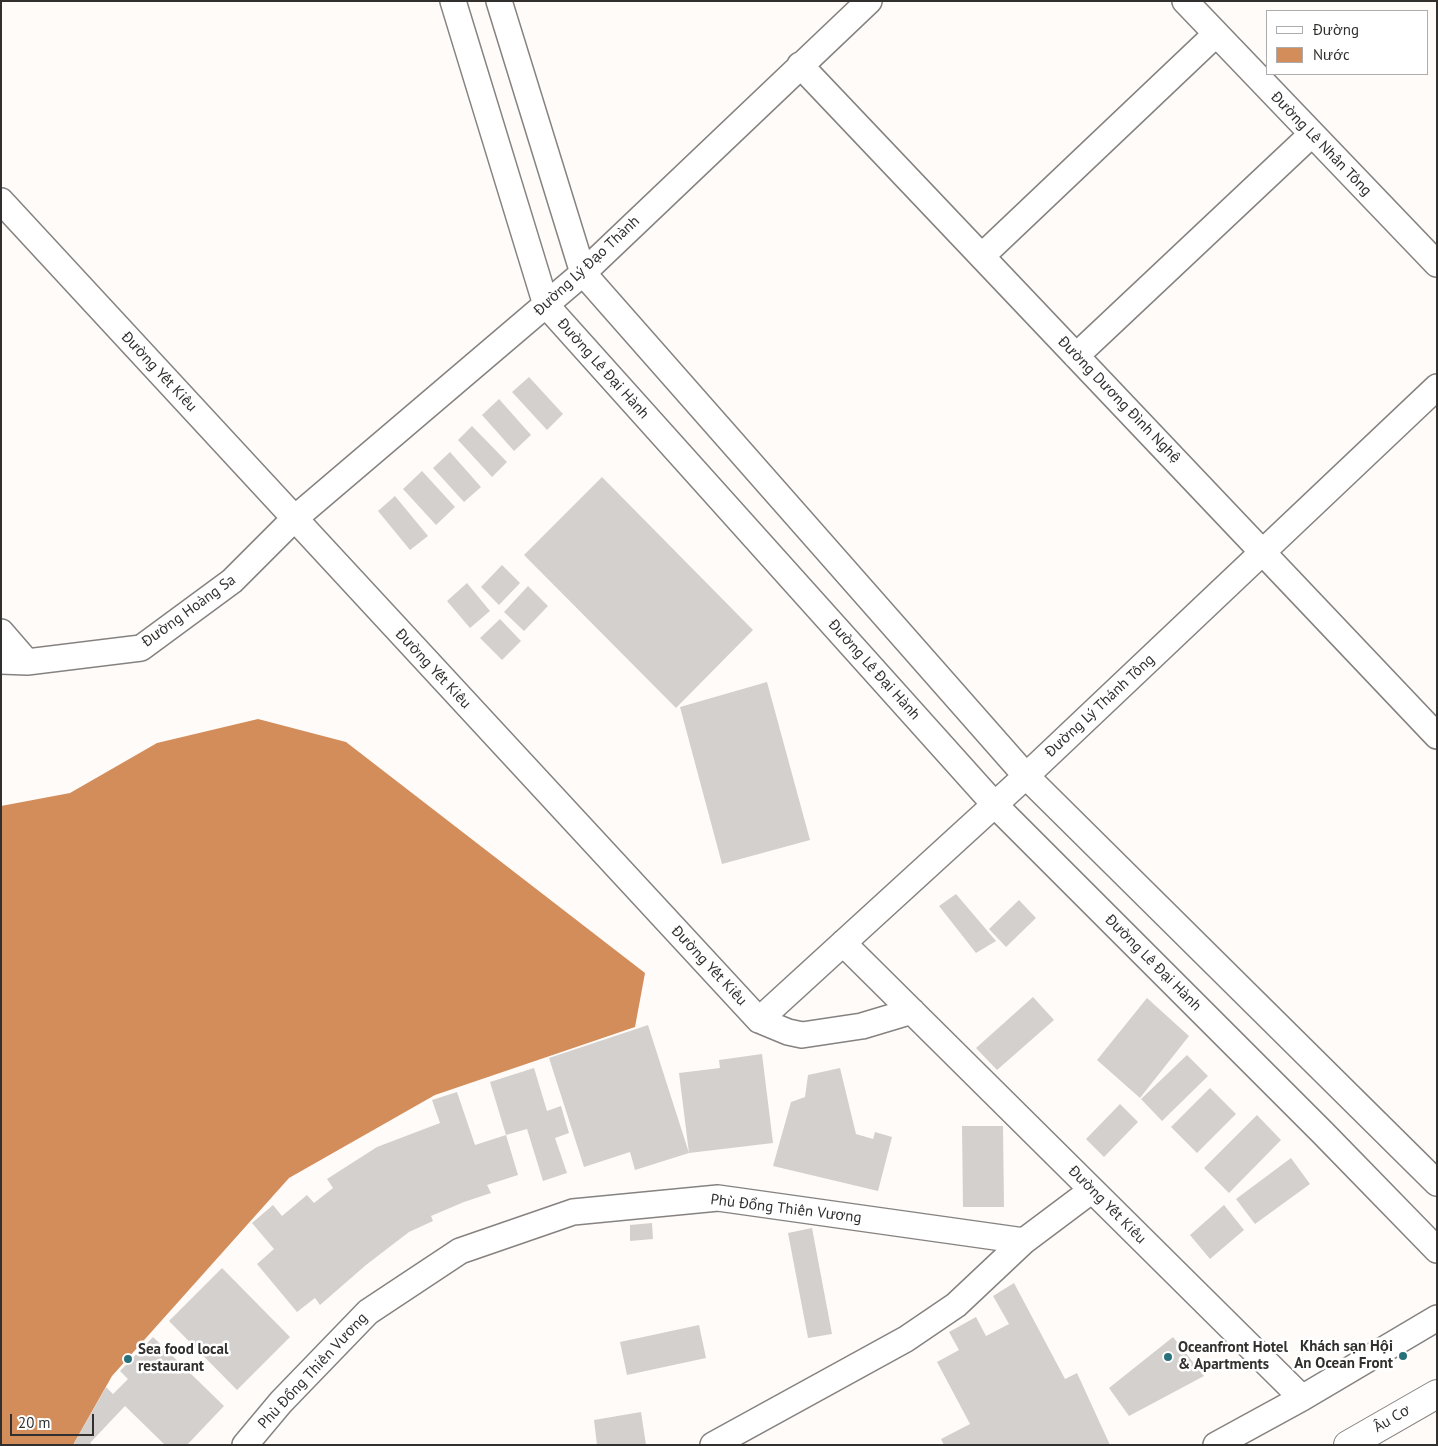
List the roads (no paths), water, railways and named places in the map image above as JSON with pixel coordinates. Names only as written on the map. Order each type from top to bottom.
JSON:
[{"type":"main road","name":"Âu Cơ","points":[[1348,1445],[1437,1394]]},
{"type":"street","name":"Đường Lê Đại Hành","points":[[453,1],[546,305],[995,805],[1324,1133],[1437,1250]]},
{"type":"street","points":[[499,1],[583,273],[1026,776],[1437,1183]]},
{"type":"street","name":"Đường Lý Đạo Thành","points":[[294,519],[583,273],[869,1]]},
{"type":"street","name":"Đường Lê Nhân Tông","points":[[1185,1],[1437,264]]},
{"type":"street","points":[[982,256],[1216,34]]},
{"type":"street","name":"Đường Dương Đình Nghệ","points":[[800,65],[1437,736]]},
{"type":"street","points":[[1076,356],[1312,134]]},
{"type":"street","name":"Đường Yết Kiêu","points":[[1,201],[759,1020],[788,1032],[802,1035],[862,1026],[912,1011]]},
{"type":"street","name":"Đường Lý Thánh Tông","points":[[759,1020],[995,805],[1437,387]]},
{"type":"street","name":"Đường Hoàng Sa","points":[[1,661],[27,662],[141,648],[232,581],[294,519]]},
{"type":"street","points":[[1,632],[27,662]]},
{"type":"street","name":"Đường Yết Kiêu","points":[[843,942],[1302,1398]]},
{"type":"street","points":[[712,1445],[906,1338],[956,1305],[1024,1241],[1092,1190]]},
{"type":"street","name":"Phù Đổng Thiên Vương","points":[[245,1445],[281,1402],[368,1312],[460,1251],[573,1212],[718,1198],[1024,1241]]},
{"type":"street","points":[[1216,1445],[1302,1398],[1437,1318]]},
{"type":"water","points":[[258,719],[346,742],[645,973],[635,1027],[435,1095],[289,1178],[112,1376],[73,1445],[1,1445],[1,806],[70,793],[157,743]]},
{"type":"place","name":"Khách sạn Hội An Ocean Front","points":[[1403,1356]]},
{"type":"place","name":"Oceanfront Hotel & Apartments","points":[[1168,1357]]},
{"type":"place","name":"Sea food local restaurant","points":[[128,1359]]}]
